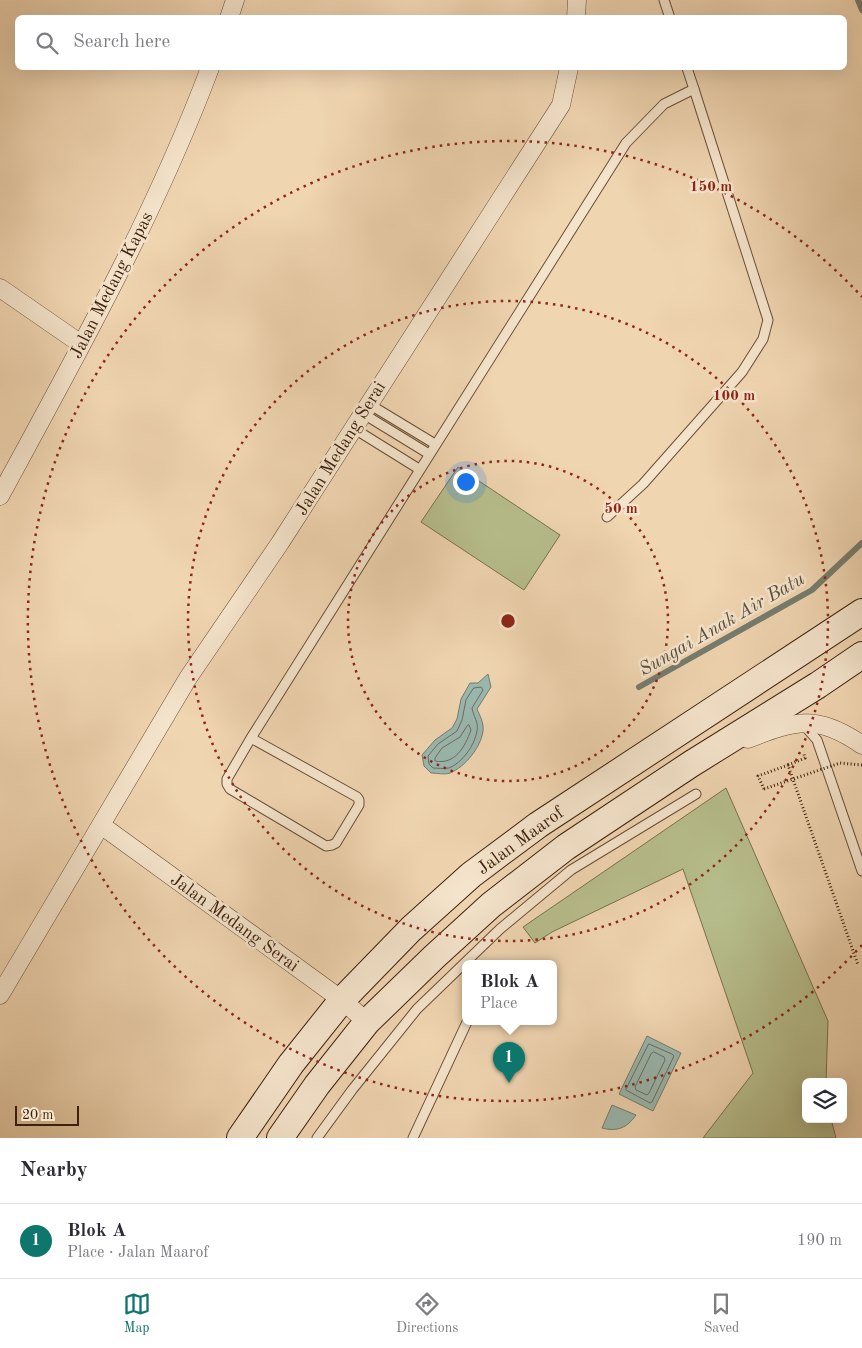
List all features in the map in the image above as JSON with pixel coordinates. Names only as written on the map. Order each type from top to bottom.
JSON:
[{"type":"main road","name":"Jalan Maarof","points":[[240,1138],[291,1064],[342,1000],[411,929],[471,875],[538,825],[862,612]]},
{"type":"main road","name":"Jalan Maarof","points":[[280,1138],[367,1022],[491,905],[566,847],[691,764],[818,685],[862,655]]},
{"type":"street","points":[[230,15],[235,0]]},
{"type":"street","points":[[576,15],[577,0]]},
{"type":"street","name":"Jalan Medang Kapas","points":[[0,496],[127,260],[196,107],[209,70]]},
{"type":"street","name":"Jalan Medang Serai","points":[[0,995],[188,678],[280,543],[561,105],[569,70]]},
{"type":"street","points":[[0,288],[81,344]]},
{"type":"street","points":[[691,764],[779,726],[802,723],[824,725],[846,734],[862,745]]},
{"type":"street","name":"Jalan Medang Serai","points":[[100,825],[342,1000],[367,1022]]},
{"type":"lane","points":[[664,0],[669,15]]},
{"type":"lane","points":[[607,517],[643,484],[742,372],[763,338],[768,320],[688,70]]},
{"type":"lane","points":[[251,738],[357,797],[359,805],[336,843],[332,846],[326,846],[230,789],[227,779],[251,738],[419,468],[626,143],[664,104],[694,89]]},
{"type":"lane","points":[[361,415],[435,444]]},
{"type":"lane","points":[[361,415],[429,454]]},
{"type":"lane","points":[[361,415],[419,468]]},
{"type":"lane","points":[[802,723],[817,740],[862,870]]},
{"type":"lane","points":[[468,960],[500,929],[571,870],[696,794]]},
{"type":"lane","points":[[317,1138],[352,1090],[418,1009],[462,966]]},
{"type":"lane","points":[[413,1138],[466,1025]]},
{"type":"path","points":[[858,965],[788,765],[758,776],[764,789],[840,762],[862,765]]},
{"type":"green space","points":[[458,467],[560,535],[524,590],[421,522]]},
{"type":"green space","points":[[726,788],[828,1021],[826,1078],[802,1078],[802,1123],[832,1123],[836,1138],[703,1138],[753,1073],[683,869],[552,932],[535,943],[523,927]]},
{"type":"water","points":[[488,674],[491,687],[477,709],[483,728],[482,737],[476,750],[456,770],[448,774],[431,773],[424,766],[422,755],[435,740],[452,728],[457,719],[461,699],[470,683],[478,683]]},
{"type":"water","points":[[647,1036],[681,1053],[653,1111],[619,1094]]},
{"type":"water","points":[[612,1105],[636,1115],[621,1128],[602,1128]]},
{"type":"waterway","name":"Sungai Anak Air Batu","points":[[858,0],[862,10]]},
{"type":"waterway","name":"Sungai Anak Air Batu","points":[[639,687],[812,590],[862,543]]},
{"type":"place","name":"Blok A","points":[[509,1083]]}]
